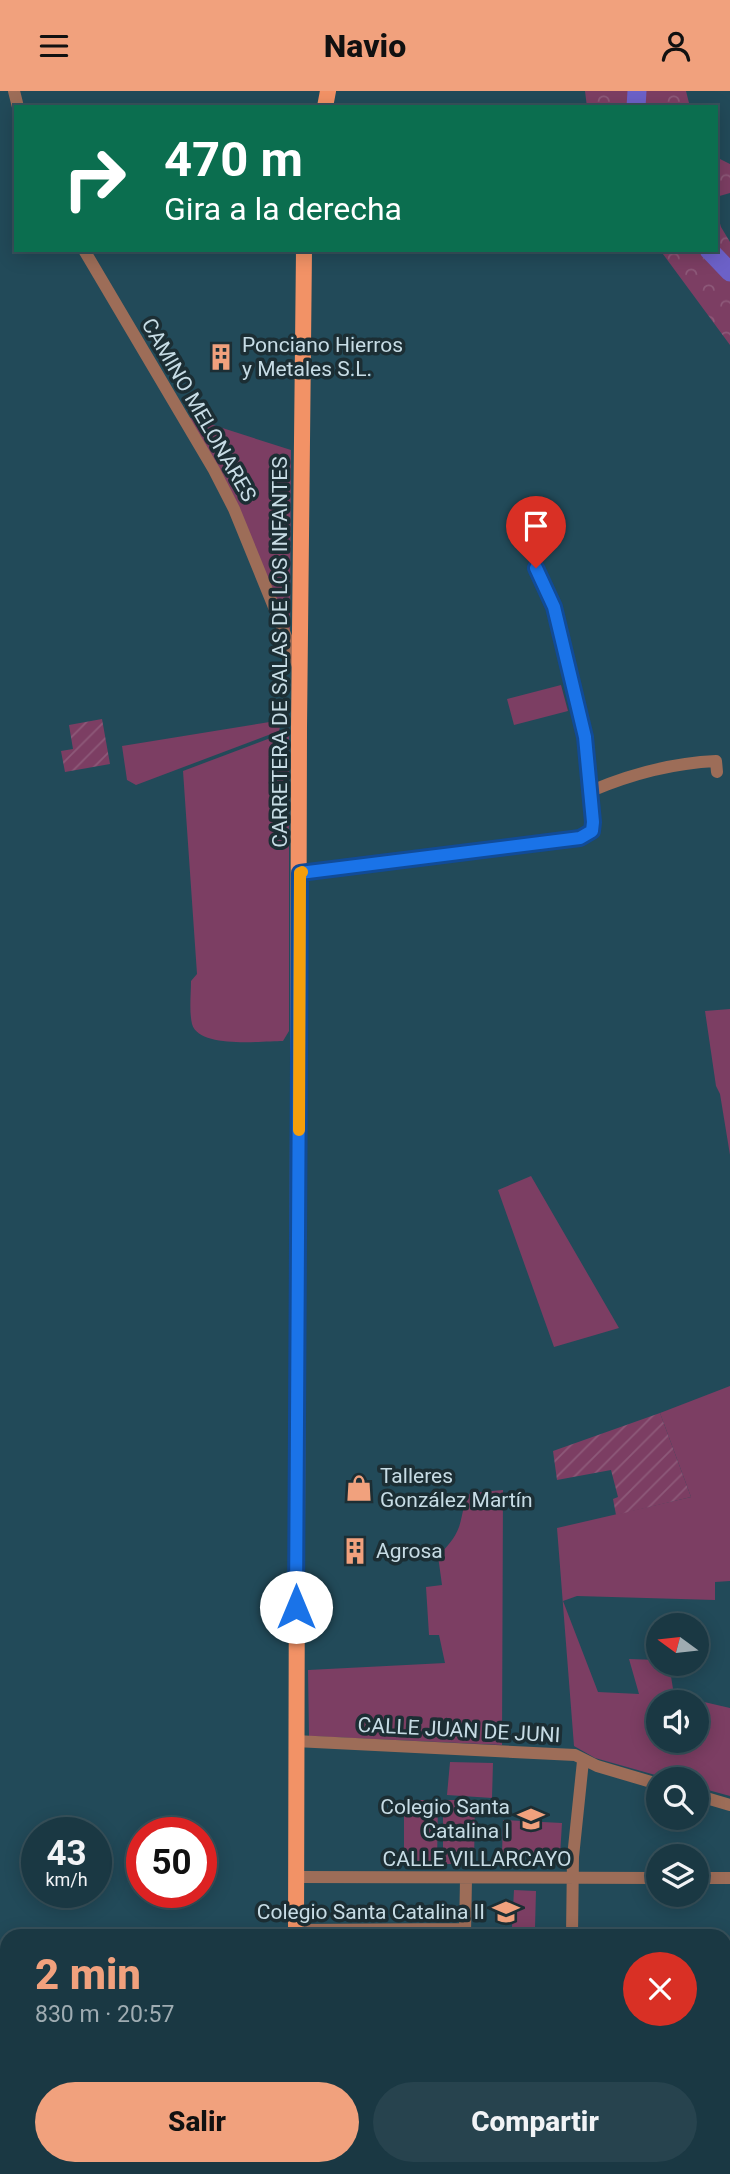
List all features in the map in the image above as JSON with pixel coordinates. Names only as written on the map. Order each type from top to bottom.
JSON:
[{"type":"main road","name":"CARRETERA DE SALAS DE LOS INFANTES","points":[[296,1929],[304,252]]},
{"type":"street","name":"CAMINO MELONARES","points":[[85,252],[234,509],[301,673]]},
{"type":"street","points":[[300,873],[580,838],[592,831],[585,737],[557,616],[536,568]]},
{"type":"street","points":[[591,791],[628,776],[691,762],[716,761],[717,772]]},
{"type":"street","name":"CALLE JUAN DE JUNI","points":[[295,1741],[575,1755],[583,1761],[646,1780]]},
{"type":"street","points":[[572,1929],[572,1879],[583,1761]]},
{"type":"street","points":[[709,1799],[730,1805]]},
{"type":"street","name":"CALLE VILLARCAYO","points":[[296,1877],[646,1878]]},
{"type":"street","points":[[709,1878],[730,1878]]},
{"type":"street","points":[[465,1929],[466,1879]]},
{"type":"green space","points":[[585,91],[686,91],[690,105],[587,105]]},
{"type":"green space","points":[[718,158],[730,164],[730,193],[718,196]]},
{"type":"green space","points":[[718,217],[730,242],[730,345],[661,252],[718,252]]},
{"type":"green space","points":[[185,416],[291,450],[290,632]]},
{"type":"green space","points":[[561,685],[568,711],[514,725],[507,699]]},
{"type":"green space","points":[[102,719],[110,764],[65,772],[61,751],[73,749],[69,725]]},
{"type":"green space","points":[[282,720],[279,731],[136,785],[127,780],[122,746]]},
{"type":"green space","points":[[289,731],[289,1031],[283,1041],[232,1042],[206,1037],[197,1032],[192,1024],[190,1008],[191,981],[197,974],[183,771]]},
{"type":"green space","points":[[730,1009],[730,1155],[705,1011]]},
{"type":"green space","points":[[531,1176],[619,1328],[554,1347],[498,1190]]},
{"type":"green space","points":[[730,1386],[730,1581],[715,1582],[715,1600],[577,1596],[563,1601],[598,1692],[639,1694],[629,1659],[646,1660],[646,1677],[671,1677],[673,1690],[646,1690],[646,1753],[709,1753],[709,1703],[730,1708],[730,1796],[709,1790],[709,1767],[646,1767],[646,1772],[595,1758],[574,1746],[557,1528],[691,1497],[660,1413]]},
{"type":"green space","points":[[660,1413],[691,1497],[616,1515],[613,1499],[618,1497],[611,1470],[557,1480],[553,1451]]},
{"type":"green space","points":[[503,1490],[502,1745],[309,1736],[308,1670],[445,1663],[439,1635],[429,1635],[426,1587],[442,1585],[438,1556],[457,1531],[470,1493]]},
{"type":"green space","points":[[450,1762],[493,1763],[492,1798],[447,1795]]},
{"type":"green space","points":[[404,1800],[438,1800],[437,1864],[404,1863]]},
{"type":"green space","points":[[443,1800],[475,1800],[474,1864],[443,1864]]},
{"type":"green space","points":[[503,1820],[562,1823],[560,1856],[502,1853]]},
{"type":"green space","points":[[514,1890],[536,1891],[535,1928],[512,1927]]},
{"type":"waterway","points":[[636,105],[637,91]]},
{"type":"waterway","points":[[711,252],[730,272]]},
{"type":"slow traffic","points":[[299,1130],[302,872]]},
{"type":"place","name":"Ponciano Hierros y Metales S.L.","points":[[221,357]]},
{"type":"place","name":"Talleres González Martín","points":[[359,1488]]},
{"type":"place","name":"Agrosa","points":[[355,1551]]},
{"type":"place","name":"Colegio Santa Catalina I","points":[[531,1819]]},
{"type":"place","name":"Colegio Santa Catalina II","points":[[506,1912]]},
{"type":"route","points":[[296,1607],[300,873],[580,838],[592,831],[585,737],[554,607],[536,568]]}]
